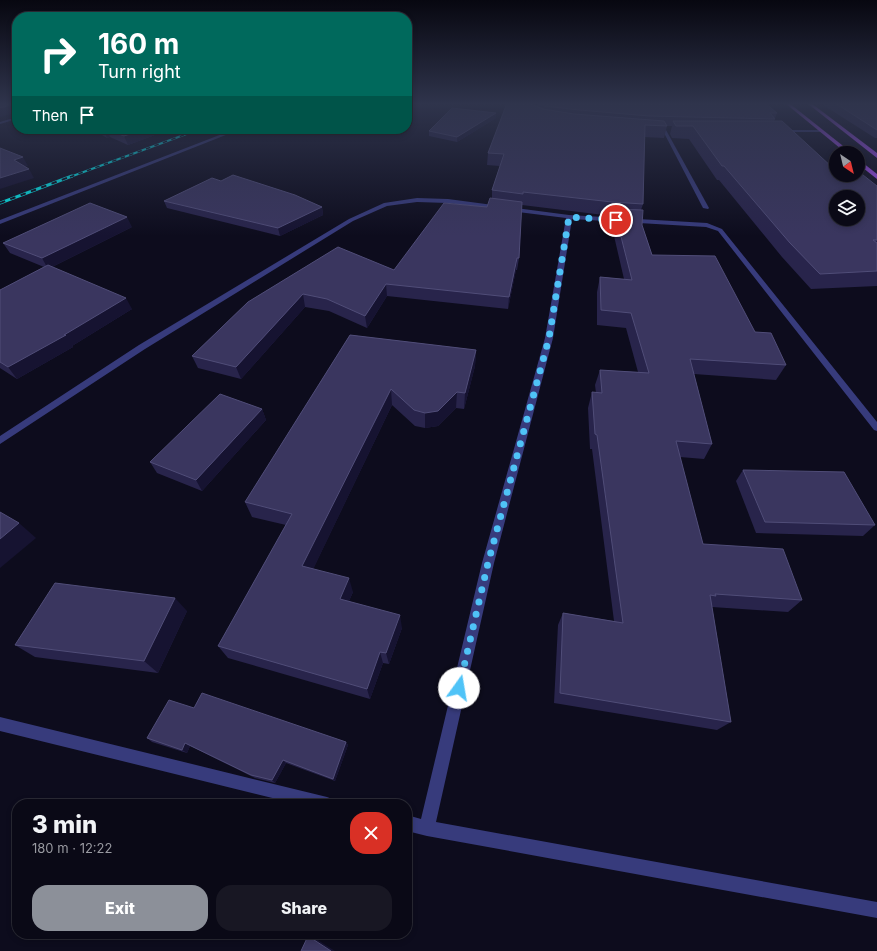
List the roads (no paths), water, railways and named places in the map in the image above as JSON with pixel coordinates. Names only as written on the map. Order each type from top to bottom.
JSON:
[{"type":"main road","points":[[865,149],[869,149],[877,156]]},
{"type":"main road","points":[[865,167],[877,176]]},
{"type":"street","points":[[0,222],[192,147]]},
{"type":"street","points":[[673,147],[706,208]]},
{"type":"street","points":[[0,441],[142,347],[351,220],[386,204],[417,200],[448,201],[569,217],[707,225],[720,230],[877,428]]},
{"type":"street","points":[[427,828],[488,563],[549,338],[569,217]]},
{"type":"street","points":[[0,724],[307,799]]},
{"type":"street","points":[[412,824],[877,910]]},
{"type":"railway","points":[[70,177],[150,147]]},
{"type":"railway","points":[[0,203],[72,176]]}]
